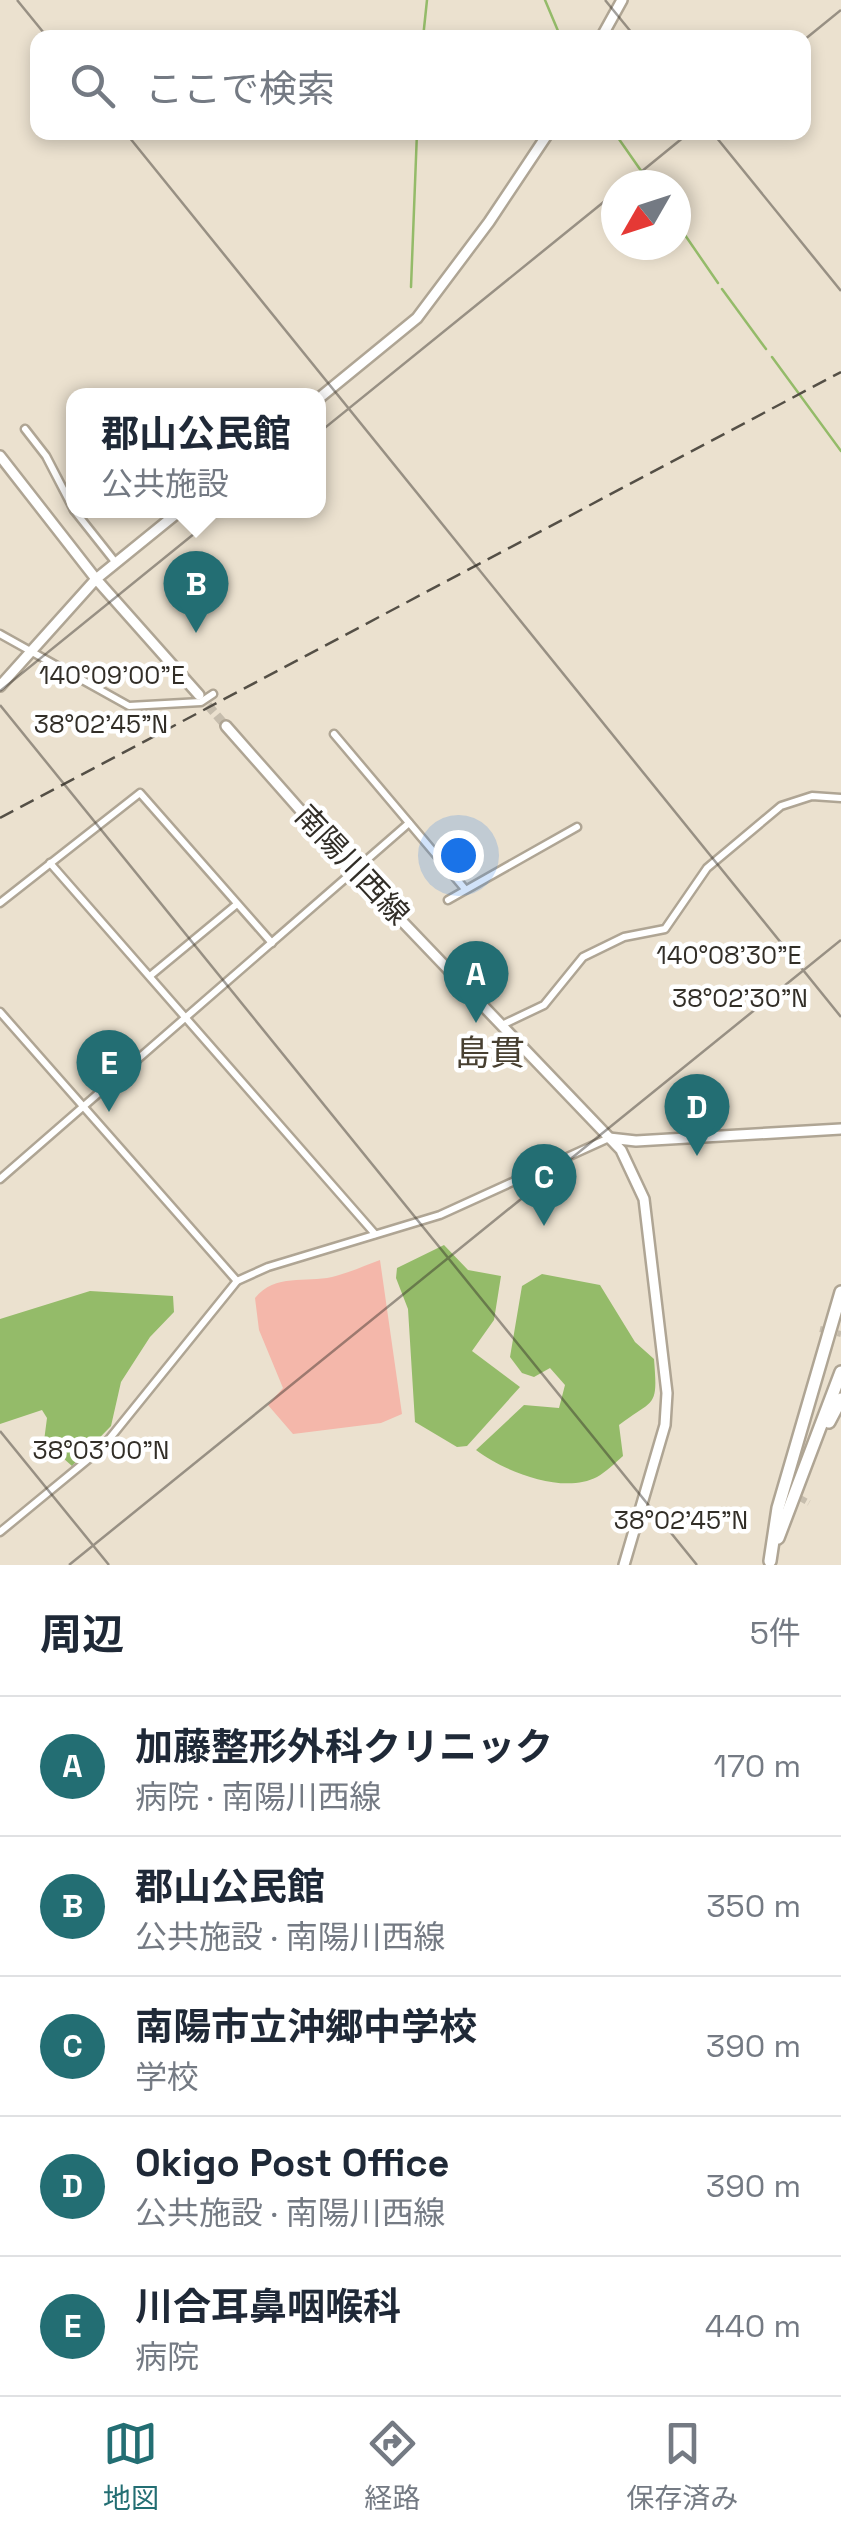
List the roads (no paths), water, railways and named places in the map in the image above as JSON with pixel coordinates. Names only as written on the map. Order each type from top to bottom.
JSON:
[{"type":"highway","points":[[769,1563],[778,1508],[841,1292]]},
{"type":"highway","points":[[769,1563],[841,1372]]},
{"type":"highway","points":[[807,1462],[841,1399]]},
{"type":"main road","points":[[605,30],[622,0]]},
{"type":"main road","points":[[326,392],[417,318],[490,222],[544,140]]},
{"type":"main road","points":[[0,456],[96,579],[199,695]]},
{"type":"main road","points":[[0,686],[96,579],[172,518]]},
{"type":"main road","name":"南陽川西線","points":[[226,726],[354,872],[609,1138],[636,1174],[644,1199],[667,1393],[665,1425],[624,1565]]},
{"type":"main road","points":[[609,1138],[636,1141],[841,1130]]},
{"type":"street","points":[[25,429],[46,456],[66,495]]},
{"type":"street","points":[[80,518],[117,564]]},
{"type":"street","points":[[0,634],[129,706],[201,702],[212,694]]},
{"type":"street","points":[[334,734],[465,889]]},
{"type":"street","points":[[0,902],[140,792],[272,944]]},
{"type":"street","points":[[502,1025],[544,1005],[582,957],[624,937],[665,929],[707,868],[781,806],[812,796],[841,798]]},
{"type":"street","points":[[0,1179],[410,823]]},
{"type":"street","points":[[448,900],[577,827]]},
{"type":"street","points":[[50,863],[375,1234]]},
{"type":"street","points":[[150,976],[237,904]]},
{"type":"street","points":[[0,1012],[237,1281]]},
{"type":"street","points":[[0,1532],[102,1448],[237,1281],[268,1267],[440,1215],[609,1138]]},
{"type":"waterway","points":[[424,30],[427,0]]},
{"type":"waterway","points":[[545,0],[558,30]]},
{"type":"waterway","points":[[411,287],[417,140]]},
{"type":"waterway","points":[[620,140],[641,170]]},
{"type":"waterway","points":[[691,244],[718,283]]},
{"type":"waterway","points":[[722,289],[766,349]]},
{"type":"waterway","points":[[772,357],[841,451]]},
{"type":"tunnel","points":[[199,695],[226,726]]},
{"type":"tunnel","points":[[820,1329],[841,1334]]},
{"type":"tunnel","points":[[793,1494],[809,1503]]},
{"type":"railway","points":[[0,818],[841,372]]},
{"type":"place","name":"郡山公民館","points":[[196,633]]},
{"type":"place","name":"加藤整形外科クリニック","points":[[476,1023]]},
{"type":"place","name":"川合耳鼻咽喉科","points":[[109,1112]]},
{"type":"place","name":"Okigo Post Office","points":[[697,1156]]},
{"type":"place","name":"南陽市立沖郷中学校","points":[[544,1226]]},
{"type":"district","name":"島貫","points":[[490,1053]]}]
